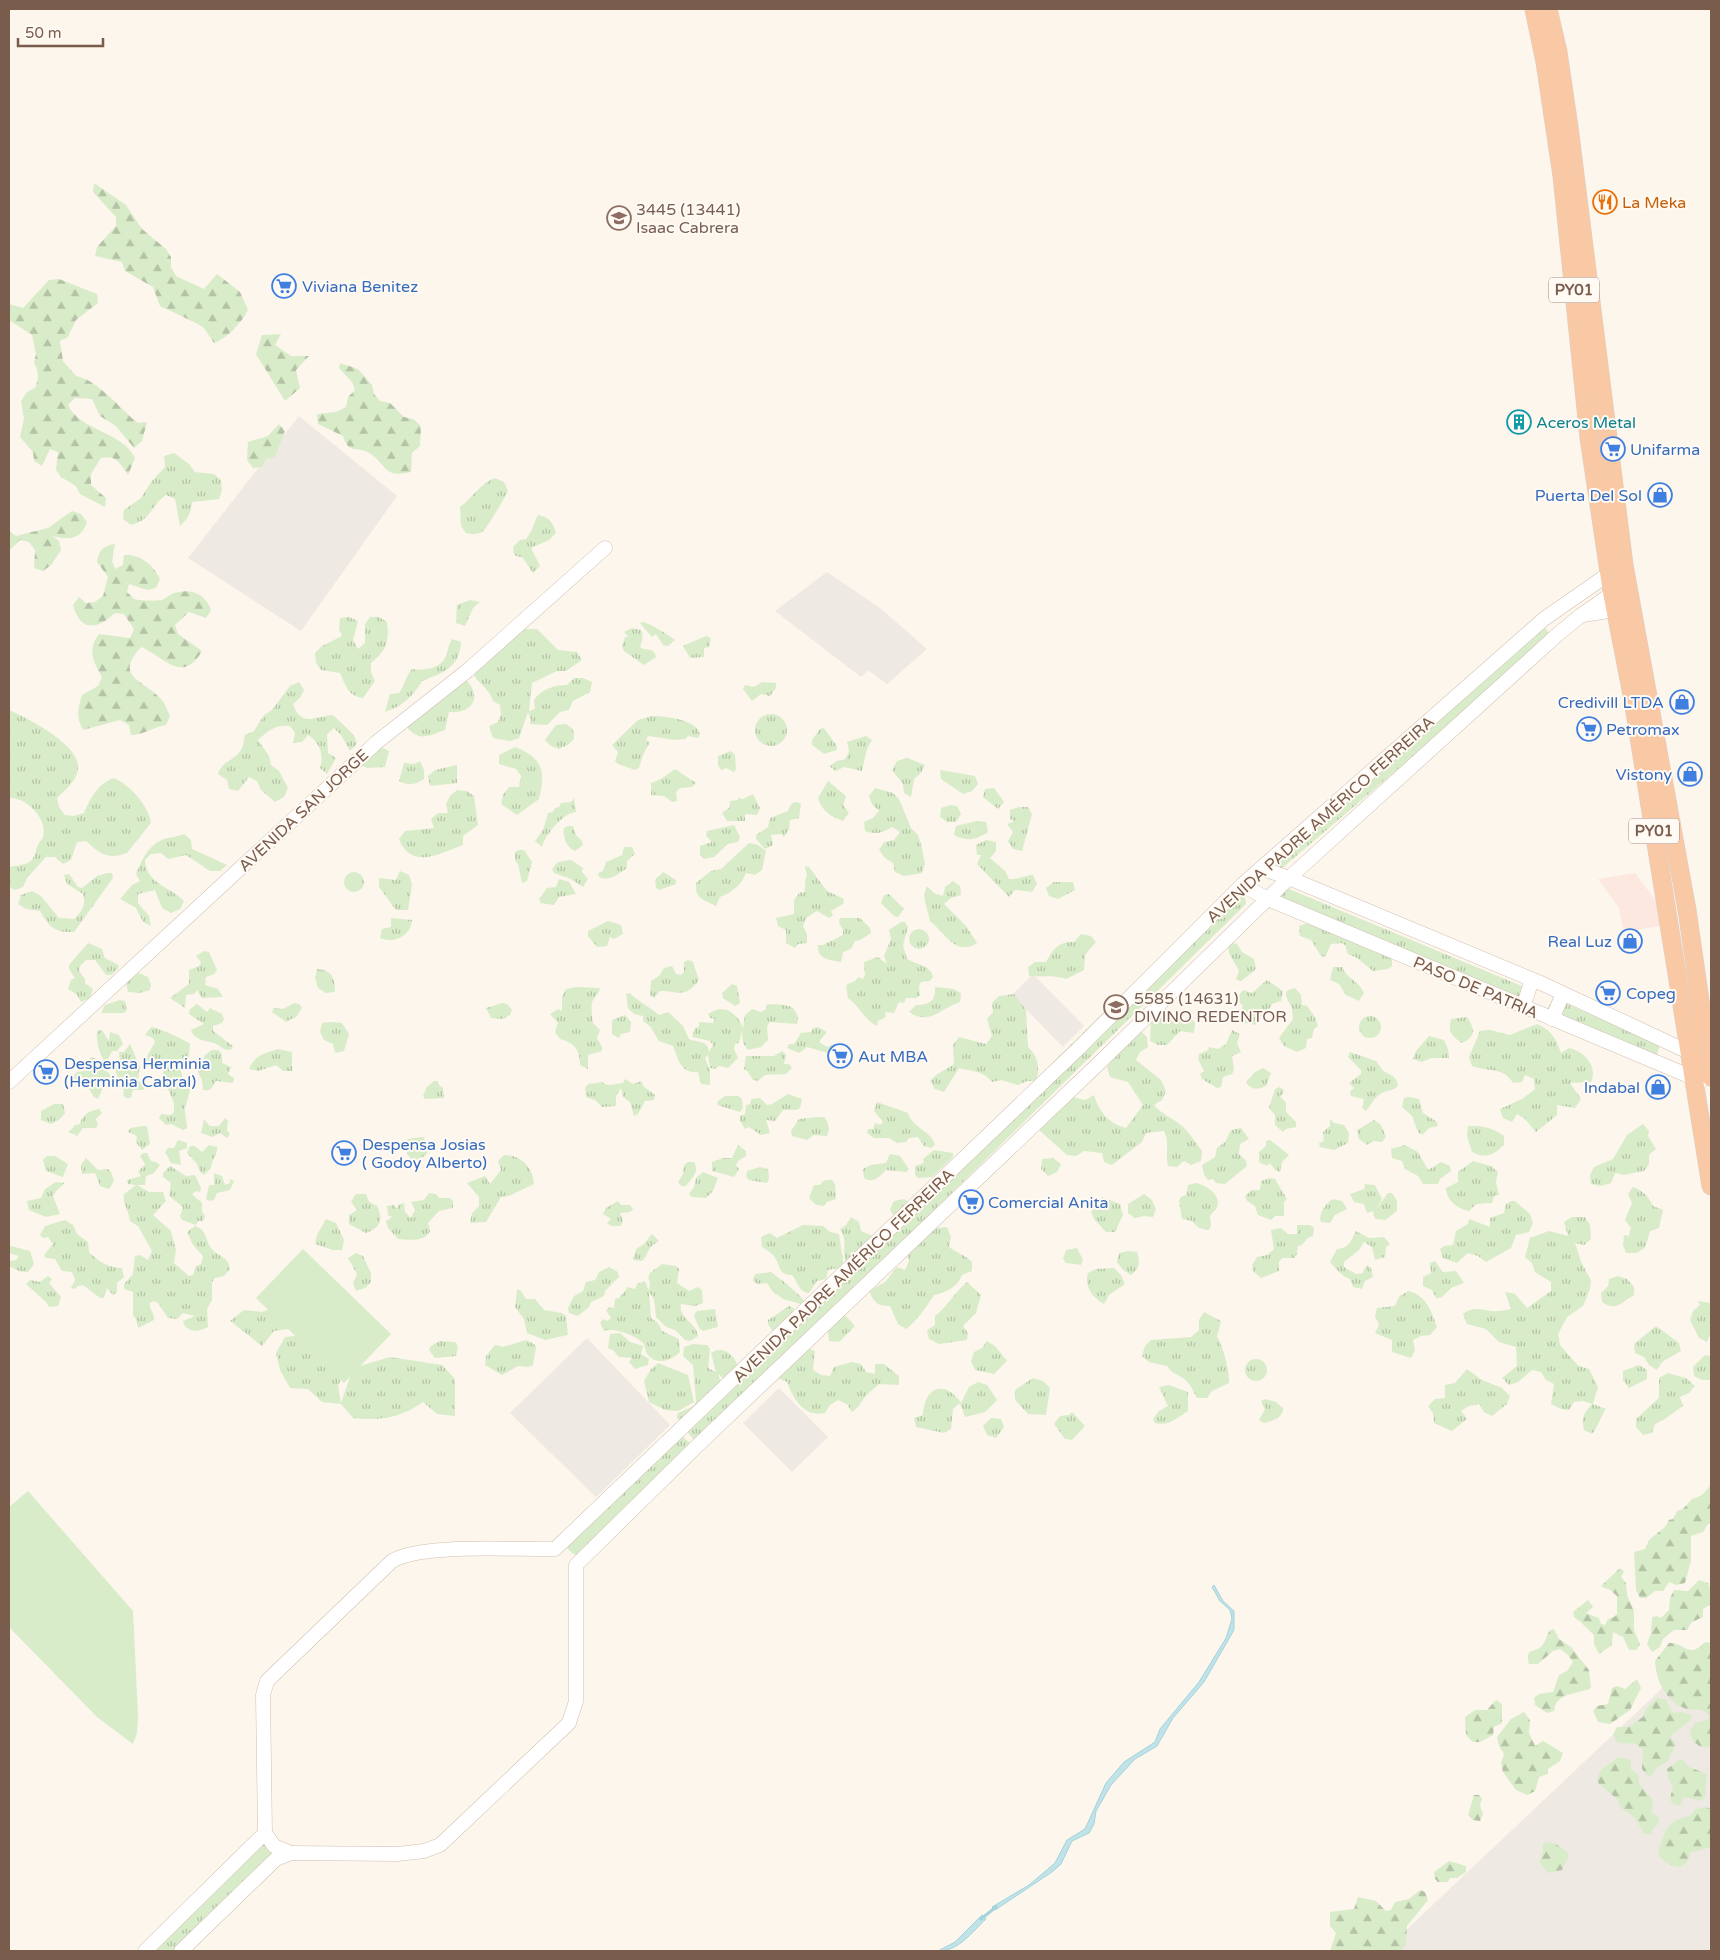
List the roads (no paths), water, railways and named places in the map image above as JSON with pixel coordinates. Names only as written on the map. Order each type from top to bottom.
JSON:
[{"type":"highway","name":"PY01","points":[[1534,9],[1545,62],[1562,176],[1589,438],[1687,910],[1710,1067]]},
{"type":"highway","name":"PY01","points":[[1548,9],[1558,52],[1569,127],[1616,569]]},
{"type":"highway","name":"PY01","points":[[1620,588],[1615,610],[1633,700],[1711,1186]]},
{"type":"street","name":"AVENIDA SAN JORGE","points":[[9,1082],[377,742],[467,671],[606,548]]},
{"type":"street","name":"AVENIDA PADRE AMÉRICO FERREIRA","points":[[555,1549],[1078,1049],[1242,885],[1544,619],[1616,569]]},
{"type":"street","name":"AVENIDA PADRE AMÉRICO FERREIRA","points":[[576,1565],[1289,878],[1580,616],[1620,588]]},
{"type":"street","points":[[1580,616],[1615,610]]},
{"type":"street","name":"PASO DE PATRIA","points":[[1261,868],[1532,980],[1690,1052],[1710,1067]]},
{"type":"street","name":"PASO DE PATRIA","points":[[1242,885],[1268,899],[1711,1085]]},
{"type":"street","points":[[1523,1007],[1532,980]]},
{"type":"street","points":[[1552,1019],[1563,994]]},
{"type":"street","points":[[1663,1066],[1672,1065],[1676,1058],[1676,1050],[1669,1043]]},
{"type":"street","points":[[555,1549],[576,1565],[576,1701],[574,1713],[569,1723],[440,1845],[424,1851],[398,1854],[291,1853],[274,1846],[264,1833],[262,1695],[267,1681],[392,1562],[402,1556],[430,1551],[555,1549]]},
{"type":"street","points":[[145,1951],[264,1833]]},
{"type":"street","points":[[181,1951],[276,1859],[291,1853]]},
{"type":"water","points":[[1214,1585],[1223,1601],[1234,1611],[1234,1630],[1204,1682],[1173,1718],[1157,1746],[1135,1759],[1111,1785],[1096,1811],[1094,1824],[1089,1833],[1072,1841],[1061,1864],[995,1910],[992,1907],[1029,1885],[1055,1863],[1067,1840],[1085,1829],[1106,1783],[1124,1762],[1155,1742],[1160,1729],[1199,1682],[1226,1638],[1232,1619],[1230,1610],[1220,1601],[1212,1587]]},
{"type":"water","points":[[982,1915],[986,1919],[958,1945],[938,1951],[955,1942]]},
{"type":"waterway","points":[[981,1919],[996,1907]]},
{"type":"place","name":"La Meka","points":[[1605,202]]},
{"type":"place","name":"3445 (13441) Isaac Cabrera","points":[[619,218]]},
{"type":"place","name":"Viviana Benitez","points":[[284,286]]},
{"type":"place","name":"Aceros Metal","points":[[1519,422]]},
{"type":"place","name":"Unifarma","points":[[1613,449]]},
{"type":"place","name":"Puerta Del Sol","points":[[1660,495]]},
{"type":"place","name":"Credivill LTDA","points":[[1682,702]]},
{"type":"place","name":"Petromax","points":[[1589,729]]},
{"type":"place","name":"Vistony","points":[[1690,774]]},
{"type":"place","name":"Real Luz","points":[[1630,941]]},
{"type":"place","name":"Copeg","points":[[1608,993]]},
{"type":"place","name":"5585 (14631) DIVINO REDENTOR","points":[[1116,1007]]},
{"type":"place","name":"Aut MBA","points":[[840,1056]]},
{"type":"place","name":"Despensa Herminia (Herminia Cabral)","points":[[46,1072]]},
{"type":"place","name":"Indabal","points":[[1658,1087]]},
{"type":"place","name":"Despensa Josias ( Godoy Alberto)","points":[[344,1153]]},
{"type":"place","name":"Comercial Anita","points":[[971,1202]]}]
